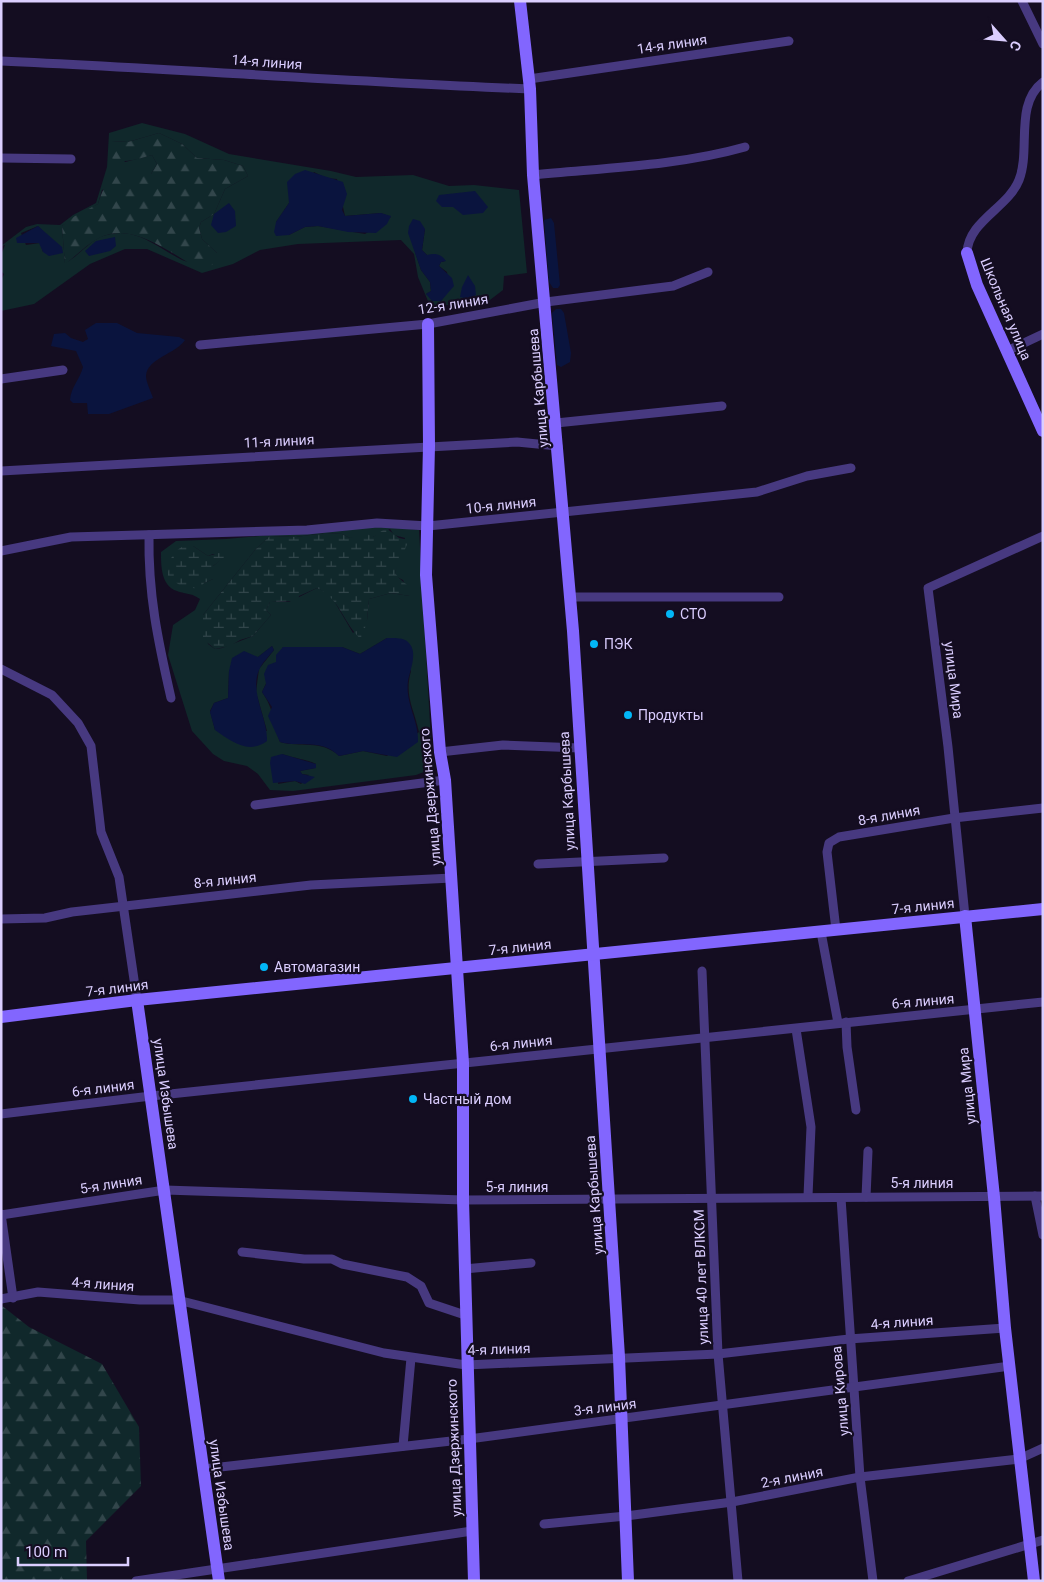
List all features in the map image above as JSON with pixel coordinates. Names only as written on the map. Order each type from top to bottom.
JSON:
[{"type":"main road","name":"улица Карбышева","points":[[520,1],[530,84],[533,175],[546,302],[570,597],[620,1357],[628,1581]]},
{"type":"main road","name":"Школьная улица","points":[[967,253],[977,286],[1043,430]]},
{"type":"main road","name":"улица Дзержинского","points":[[428,324],[429,446],[426,575],[440,752],[445,780],[456,968],[464,1063],[462,1200],[474,1581]]},
{"type":"main road","name":"7-я линия","points":[[1,1017],[137,1000],[1043,909]]},
{"type":"main road","name":"улица Мира","points":[[965,916],[1019,1459],[1036,1542],[1034,1581]]},
{"type":"main road","name":"улица Избышева","points":[[137,1000],[218,1575]]},
{"type":"street","points":[[1022,1],[1043,44]]},
{"type":"street","name":"14-я линия","points":[[1,61],[130,66],[355,82],[530,84],[789,41]]},
{"type":"street","points":[[967,253],[971,236],[1010,194],[1018,182],[1023,161],[1026,112],[1032,96],[1043,82]]},
{"type":"street","points":[[533,175],[681,159],[723,153],[745,147]]},
{"type":"street","points":[[1,158],[71,159]]},
{"type":"street","name":"12-я линия","points":[[200,345],[428,324],[546,302],[673,286],[708,272]]},
{"type":"street","points":[[1007,351],[1043,334]]},
{"type":"street","points":[[1,379],[63,370]]},
{"type":"street","points":[[556,423],[722,406]]},
{"type":"street","name":"11-я линия","points":[[1,471],[517,442],[558,446]]},
{"type":"street","name":"10-я линия","points":[[1,550],[71,537],[306,530],[377,523],[428,526],[563,513],[756,492],[807,476],[851,468]]},
{"type":"street","points":[[149,535],[154,626],[171,698]]},
{"type":"street","name":"улица Мира","points":[[965,916],[928,588],[1043,536]]},
{"type":"street","points":[[570,597],[779,597]]},
{"type":"street","name":"улица Избышева","points":[[1,669],[52,695],[78,723],[91,746],[101,832],[120,877],[137,1000]]},
{"type":"street","points":[[440,752],[503,745],[580,748]]},
{"type":"street","points":[[254,805],[445,780]]},
{"type":"street","name":"8-я линия","points":[[836,930],[827,852],[829,843],[839,837],[954,818],[1043,808]]},
{"type":"street","points":[[538,864],[664,858]]},
{"type":"street","name":"8-я линия","points":[[1,919],[45,918],[72,912],[311,885],[452,878]]},
{"type":"street","points":[[821,932],[842,1022],[856,1110]]},
{"type":"street","name":"улица 40 лет ВЛКСМ","points":[[702,971],[718,1354],[738,1581]]},
{"type":"street","name":"6-я линия","points":[[1,1114],[151,1096],[1043,1002]]},
{"type":"street","points":[[796,1029],[811,1127],[808,1196]]},
{"type":"street","points":[[866,1197],[868,1151]]},
{"type":"street","name":"5-я линия","points":[[1,1215],[165,1190],[462,1200],[610,1201],[712,1197],[1039,1196],[1043,1235]]},
{"type":"street","name":"улица Кирова","points":[[841,1198],[849,1339],[860,1477],[873,1581]]},
{"type":"street","points":[[1,1215],[13,1298]]},
{"type":"street","points":[[242,1252],[304,1259],[332,1259],[342,1264],[406,1277],[421,1286],[429,1303],[465,1314]]},
{"type":"street","points":[[464,1269],[531,1263]]},
{"type":"street","name":"4-я линия","points":[[1,1299],[38,1292],[140,1300],[178,1300],[316,1337],[411,1358],[466,1365],[718,1354],[849,1339],[1005,1328]]},
{"type":"street","points":[[402,1446],[411,1358]]},
{"type":"street","name":"3-я линия","points":[[203,1469],[469,1439],[1010,1366]]},
{"type":"street","name":"2-я линия","points":[[544,1524],[626,1516],[732,1502],[860,1477],[1019,1459],[1043,1448]]},
{"type":"street","points":[[218,1575],[472,1531]]},
{"type":"street","points":[[908,1581],[1036,1542]]},
{"type":"street","name":"улица Избышева","points":[[136,1581],[218,1575]]},
{"type":"green space","points":[[142,123],[185,134],[229,154],[356,177],[413,175],[449,186],[474,185],[519,190],[527,273],[504,276],[503,290],[486,303],[430,306],[418,277],[414,254],[401,240],[298,244],[260,250],[233,264],[202,273],[147,249],[125,249],[90,264],[34,304],[1,311],[1,281],[4,274],[1,271],[1,255],[5,245],[1,246],[26,227],[37,224],[60,225],[73,215],[96,203],[107,167],[109,133]],"holes":[[[159,133],[182,144],[197,158],[224,160],[243,166],[248,176],[225,189],[214,214],[201,222],[199,228],[202,239],[217,253],[217,262],[182,260],[145,239],[135,235],[115,233],[98,238],[65,263],[62,226],[98,204],[102,190],[143,174],[151,174],[157,164],[152,155],[125,162],[111,141],[128,142]],[[314,172],[326,178],[337,179],[345,216],[381,213],[391,217],[365,234],[318,226],[305,227],[289,235],[276,222]],[[38,226],[45,233],[43,252],[40,243],[26,245],[21,233]],[[425,229],[422,250],[427,255],[445,262],[441,262],[439,266],[447,272],[449,290],[441,301],[426,294],[431,291],[430,282],[421,270],[409,233]]]},
{"type":"green space","points":[[159,133],[182,144],[197,158],[224,160],[243,166],[248,176],[225,189],[214,214],[201,222],[199,228],[202,239],[217,253],[217,262],[202,270],[152,242],[125,233],[99,238],[65,264],[62,226],[75,216],[98,204],[106,184],[111,179],[130,173],[151,174],[157,164],[152,155],[125,161],[109,157],[111,141],[128,142]]},
{"type":"green space","points":[[379,525],[419,530],[432,759],[429,770],[416,775],[293,791],[270,790],[258,774],[247,766],[224,761],[213,754],[192,731],[168,655],[173,625],[195,610],[200,599],[191,594],[177,591],[168,585],[163,575],[161,552],[176,541],[226,539]],"holes":[[[390,529],[394,535],[405,538],[395,572],[397,577],[403,580],[410,596],[391,593],[369,599],[367,620],[353,633],[330,594],[317,588],[289,602],[270,602],[266,610],[271,615],[253,636],[222,648],[215,649],[208,644],[203,615],[255,550],[270,536],[296,537],[325,533],[342,534],[350,538],[373,537]],[[193,546],[208,556],[213,554],[225,556],[213,566],[213,579],[204,583]],[[387,638],[411,671],[409,695],[419,732],[387,756],[363,751],[339,756],[325,747],[280,742],[277,735],[271,711],[262,692],[283,647],[342,647],[360,654]],[[272,646],[274,650],[259,669],[256,692],[267,731],[215,730],[210,711],[214,703],[228,698],[229,671],[258,657]],[[282,754],[316,764],[315,768],[300,771],[302,774],[309,775],[301,784],[295,781],[278,784]]]},
{"type":"green space","points":[[386,528],[399,538],[409,540],[395,572],[409,587],[412,594],[410,596],[391,593],[369,599],[367,620],[362,640],[350,627],[337,605],[317,588],[299,596],[298,601],[270,602],[266,610],[271,615],[253,636],[240,640],[230,646],[215,649],[203,639],[203,615],[255,550],[270,536],[296,537],[325,533],[342,534],[350,538],[366,533],[373,537]]},
{"type":"green space","points":[[187,545],[193,546],[208,556],[219,553],[226,556],[213,566],[213,579],[204,583],[199,589],[181,586],[168,577],[169,567],[174,554],[177,550]]},
{"type":"green space","points":[[1,1305],[29,1327],[102,1364],[139,1427],[141,1486],[86,1541],[87,1581],[1,1581]]},
{"type":"shaded area","points":[[305,170],[343,182],[347,194],[342,210],[345,216],[381,213],[391,216],[387,224],[376,233],[348,232],[318,226],[305,227],[289,235],[276,236],[274,232],[276,222],[289,203],[287,182],[295,174]]},
{"type":"shaded area","points":[[475,191],[488,207],[483,213],[463,215],[453,207],[442,207],[436,201],[439,195]]},
{"type":"shaded area","points":[[229,203],[235,211],[236,226],[226,232],[218,233],[211,225],[214,214]]},
{"type":"shaded area","points":[[551,218],[554,223],[560,285],[558,288],[553,288],[549,282],[544,220]]},
{"type":"shaded area","points":[[413,219],[420,221],[425,229],[422,250],[427,255],[433,254],[442,257],[446,261],[441,262],[439,266],[452,278],[454,286],[441,301],[432,301],[426,294],[431,291],[430,282],[421,270],[408,233]]},
{"type":"shaded area","points":[[38,226],[62,247],[63,253],[49,256],[43,252],[39,243],[17,243],[16,238]]},
{"type":"shaded area","points":[[115,237],[116,246],[110,251],[89,256],[85,251],[96,241]]},
{"type":"shaded area","points":[[468,275],[475,286],[476,295],[468,299],[460,297],[462,287]]},
{"type":"shaded area","points":[[556,309],[561,309],[564,313],[571,353],[570,362],[561,367],[557,365],[552,313]]},
{"type":"shaded area","points":[[96,323],[117,323],[137,333],[179,337],[185,340],[181,345],[156,360],[148,370],[146,378],[153,398],[109,414],[88,414],[87,403],[73,403],[70,400],[83,367],[76,351],[51,346],[54,334],[65,333],[71,338],[83,342],[88,339],[85,330]]},
{"type":"shaded area","points":[[387,638],[399,638],[409,643],[412,647],[413,657],[408,681],[408,697],[418,734],[418,742],[397,757],[363,751],[339,756],[332,750],[318,745],[280,742],[268,716],[272,707],[262,692],[266,684],[264,674],[268,665],[276,662],[276,655],[283,647],[342,647],[360,654]]},
{"type":"shaded area","points":[[272,646],[274,650],[260,668],[256,686],[265,723],[267,741],[253,747],[246,747],[233,742],[215,730],[210,712],[214,703],[228,698],[229,671],[232,658],[244,651],[258,657]]},
{"type":"shaded area","points":[[282,754],[316,764],[316,768],[300,771],[302,774],[315,777],[305,784],[295,781],[273,783],[271,757]]},
{"type":"place","name":"СТО","points":[[670,614]]},
{"type":"place","name":"ПЭК","points":[[594,644]]},
{"type":"place","name":"Продукты","points":[[628,715]]},
{"type":"place","name":"Автомагазин","points":[[264,967]]},
{"type":"place","name":"Частный дом","points":[[413,1099]]}]
